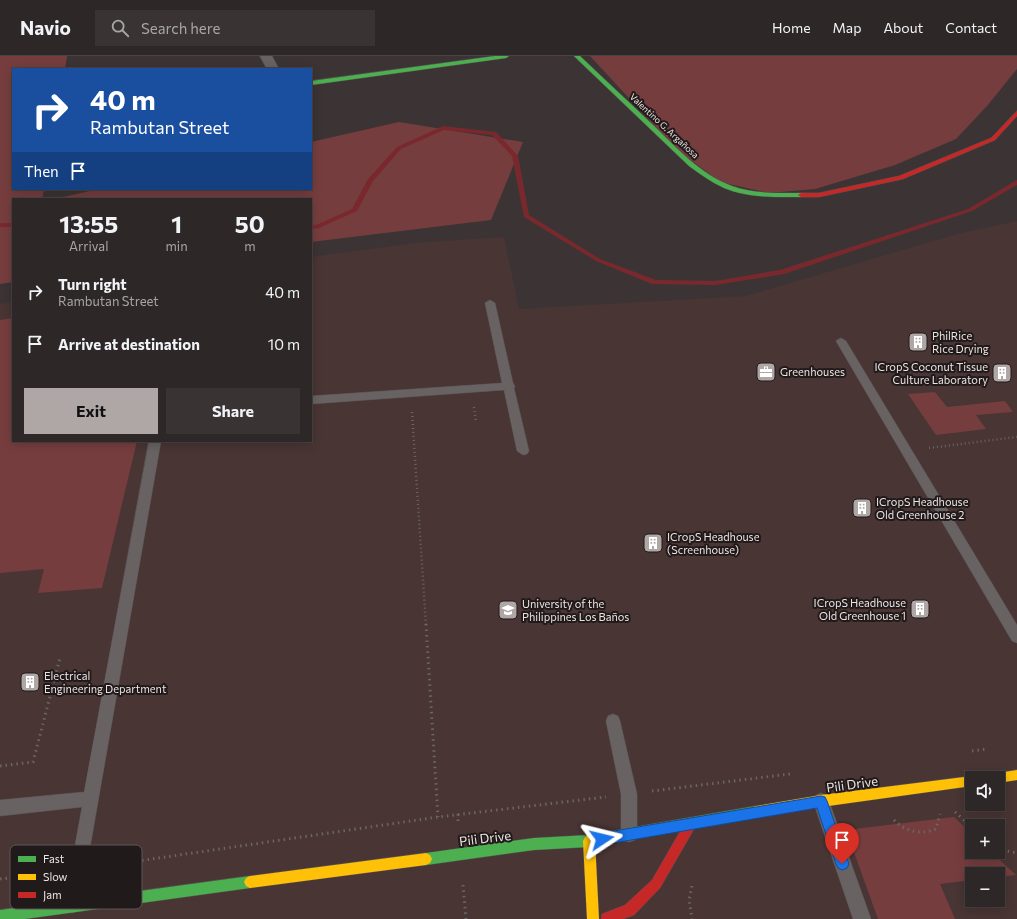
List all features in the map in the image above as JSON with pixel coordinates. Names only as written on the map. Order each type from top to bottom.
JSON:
[{"type":"street","points":[[266,56],[272,68]]},
{"type":"street","points":[[312,83],[506,56]]},
{"type":"street","name":"Valentino G. Argañosa","points":[[577,56],[640,118],[691,165],[712,179],[736,190],[769,195],[819,195],[901,178],[993,139],[1017,113]]},
{"type":"street","points":[[1005,777],[1017,775]]},
{"type":"street","name":"Pili Drive","points":[[142,897],[520,846],[588,841],[690,825],[821,801],[965,782]]},
{"type":"street","points":[[608,919],[629,910],[656,884],[690,825]]},
{"type":"street","points":[[588,841],[593,919]]},
{"type":"street","name":"Pili Drive","points":[[0,916],[55,909]]},
{"type":"lane","points":[[490,303],[510,386],[523,451]]},
{"type":"lane","points":[[841,342],[1017,637]]},
{"type":"lane","points":[[312,400],[510,386]]},
{"type":"lane","points":[[83,845],[154,442]]},
{"type":"lane","points":[[613,721],[629,794],[629,834]]},
{"type":"lane","points":[[0,808],[91,799]]},
{"type":"lane","points":[[821,801],[862,919]]},
{"type":"path","points":[[411,393],[438,817]]},
{"type":"path","points":[[906,451],[1017,437]]},
{"type":"path","points":[[0,766],[32,762],[60,658]]},
{"type":"path","points":[[965,752],[995,748]]},
{"type":"path","points":[[142,861],[438,817],[794,774]]},
{"type":"path","points":[[1005,850],[1017,853]]},
{"type":"path","points":[[0,879],[10,878]]},
{"type":"shaded area","points":[[0,56],[67,56],[65,68],[12,68],[12,190],[44,190],[42,198],[12,198],[12,282],[0,284]]},
{"type":"shaded area","points":[[590,56],[1017,56],[1017,69],[987,106],[956,139],[895,165],[815,189],[769,193],[720,182],[676,149]]},
{"type":"shaded area","points":[[399,122],[523,142],[491,220],[312,242],[312,198],[58,198],[94,190],[312,190],[312,142]]},
{"type":"shaded area","name":"University of the Philippines Los Baños","points":[[1017,221],[1017,919],[0,919],[0,304],[12,302],[12,442],[312,442],[312,257],[414,243],[504,237],[519,309],[746,296],[957,234]]},
{"type":"shaded area","points":[[12,318],[12,442],[137,442],[102,588],[38,593],[44,569],[0,573],[0,320]]},
{"type":"shaded area","points":[[935,392],[947,407],[1005,401],[1013,412],[976,415],[986,429],[936,435],[908,394]]},
{"type":"shaded area","points":[[954,817],[965,827],[965,859],[999,859],[1016,875],[1005,876],[1005,867],[965,867],[965,881],[940,884],[955,919],[878,919],[846,830]]},
{"type":"waterway","points":[[312,227],[317,227],[355,210],[370,180],[399,148],[443,128],[494,133],[515,156],[526,216],[598,260],[655,282],[715,283],[781,272],[970,210],[1017,182]]},
{"type":"waterway","points":[[0,225],[12,225]]},
{"type":"traffic: fast","points":[[312,83],[506,56]]},
{"type":"traffic: fast","points":[[577,56],[691,165],[713,179],[725,186],[745,192],[769,195],[801,195]]},
{"type":"traffic: fast","points":[[426,859],[534,844],[589,841],[756,812]]},
{"type":"traffic: fast","points":[[142,897],[250,882]]},
{"type":"traffic: fast","points":[[0,916],[51,909]]},
{"type":"traffic: slow","points":[[1005,777],[1017,775]]},
{"type":"traffic: slow","points":[[756,812],[821,801],[965,782]]},
{"type":"traffic: slow","points":[[589,841],[593,919]]},
{"type":"traffic: slow","points":[[250,882],[426,859]]},
{"type":"traffic: jam","points":[[801,195],[819,195],[901,178],[993,139],[1017,113]]},
{"type":"traffic: jam","points":[[607,919],[629,910],[656,884],[690,825]]},
{"type":"place","name":"PhilRice Rice Drying","points":[[918,342]]},
{"type":"place","name":"Greenhouses","points":[[766,372]]},
{"type":"place","name":"ICropS Coconut Tissue Culture Laboratory","points":[[1002,373]]},
{"type":"place","name":"ICropS Headhouse Old Greenhouse 2","points":[[862,508]]},
{"type":"place","name":"ICropS Headhouse (Screenhouse)","points":[[653,543]]},
{"type":"place","name":"ICropS Headhouse Old Greenhouse 1","points":[[920,609]]},
{"type":"place","name":"University of the Philippines Los Baños","points":[[508,610]]},
{"type":"place","name":"Electrical Engineering Department","points":[[30,682]]},
{"type":"route","points":[[602,839],[690,825],[821,801],[842,864]]}]
